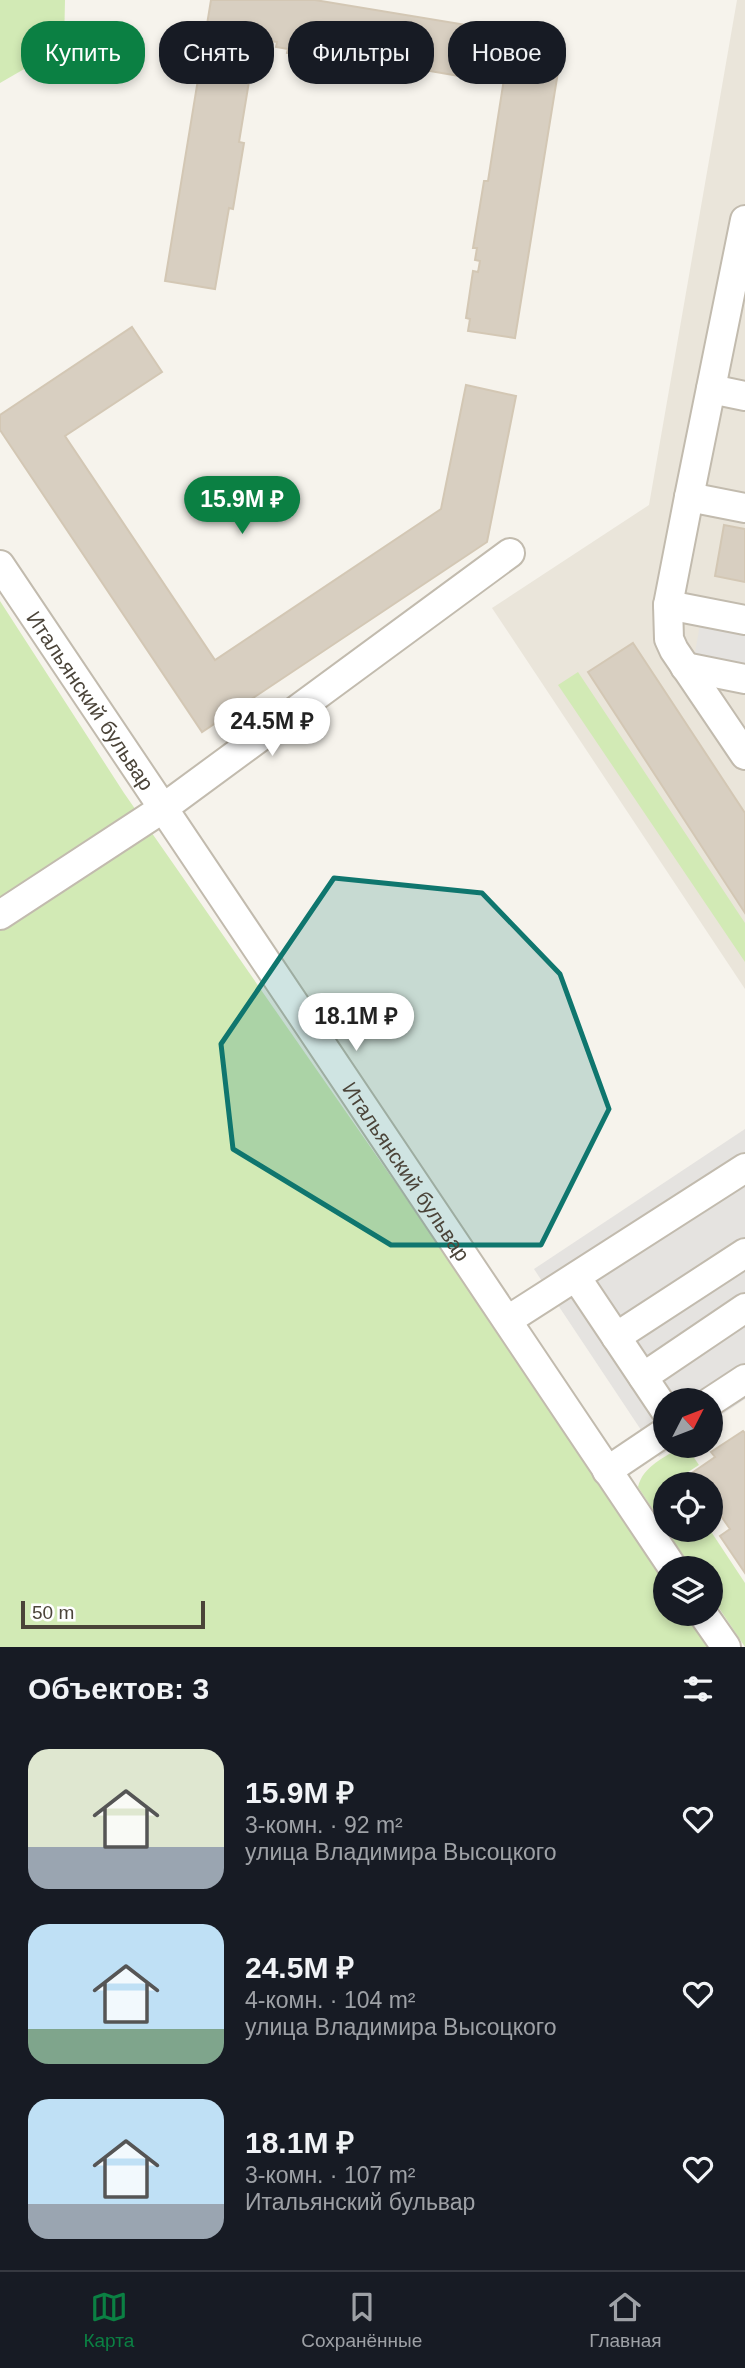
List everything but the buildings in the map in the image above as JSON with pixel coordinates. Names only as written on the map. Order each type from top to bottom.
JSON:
[{"type":"street","points":[[745,220],[668,605],[668,639],[745,755]]},
{"type":"street","points":[[711,389],[745,396]]},
{"type":"street","points":[[690,497],[745,508]]},
{"type":"street","points":[[0,915],[162,809],[510,553]]},
{"type":"street","name":"Итальянский бульвар","points":[[0,565],[665,1556]]},
{"type":"street","points":[[668,605],[745,620]]},
{"type":"street","points":[[685,667],[745,679]]},
{"type":"street","points":[[508,1320],[745,1168]]},
{"type":"street","points":[[616,1337],[745,1253]]},
{"type":"street","points":[[576,1277],[653,1392]]},
{"type":"street","points":[[643,1377],[745,1308]]},
{"type":"street","points":[[723,1393],[745,1379]]},
{"type":"street","points":[[607,1471],[653,1441]]},
{"type":"street","points":[[711,1626],[726,1647]]},
{"type":"highlighted area","points":[[334,878],[482,893],[560,974],[609,1109],[541,1245],[391,1245],[233,1149],[221,1044]]},
{"type":"shaded area","points":[[737,0],[745,0],[745,989],[492,608],[649,505]]},
{"type":"shaded area","points":[[701,619],[745,628],[745,668],[694,658]]},
{"type":"shaded area","points":[[745,1129],[745,1399],[723,1414],[723,1388],[653,1388],[653,1448],[534,1269]]},
{"type":"green space","points":[[0,0],[65,0],[65,21],[21,21],[21,71],[0,83]]},
{"type":"green space","points":[[0,601],[124,793],[518,1359],[653,1560],[653,1626],[697,1626],[712,1647],[0,1647]]},
{"type":"green space","points":[[578,672],[745,923],[745,962],[558,685]]},
{"type":"green space","points":[[662,1458],[694,1458],[699,1465],[688,1472],[653,1472],[653,1510],[638,1487],[650,1468]]},
{"type":"green space","points":[[674,1542],[718,1542],[745,1583],[745,1647],[723,1614],[723,1556],[684,1556]]}]
